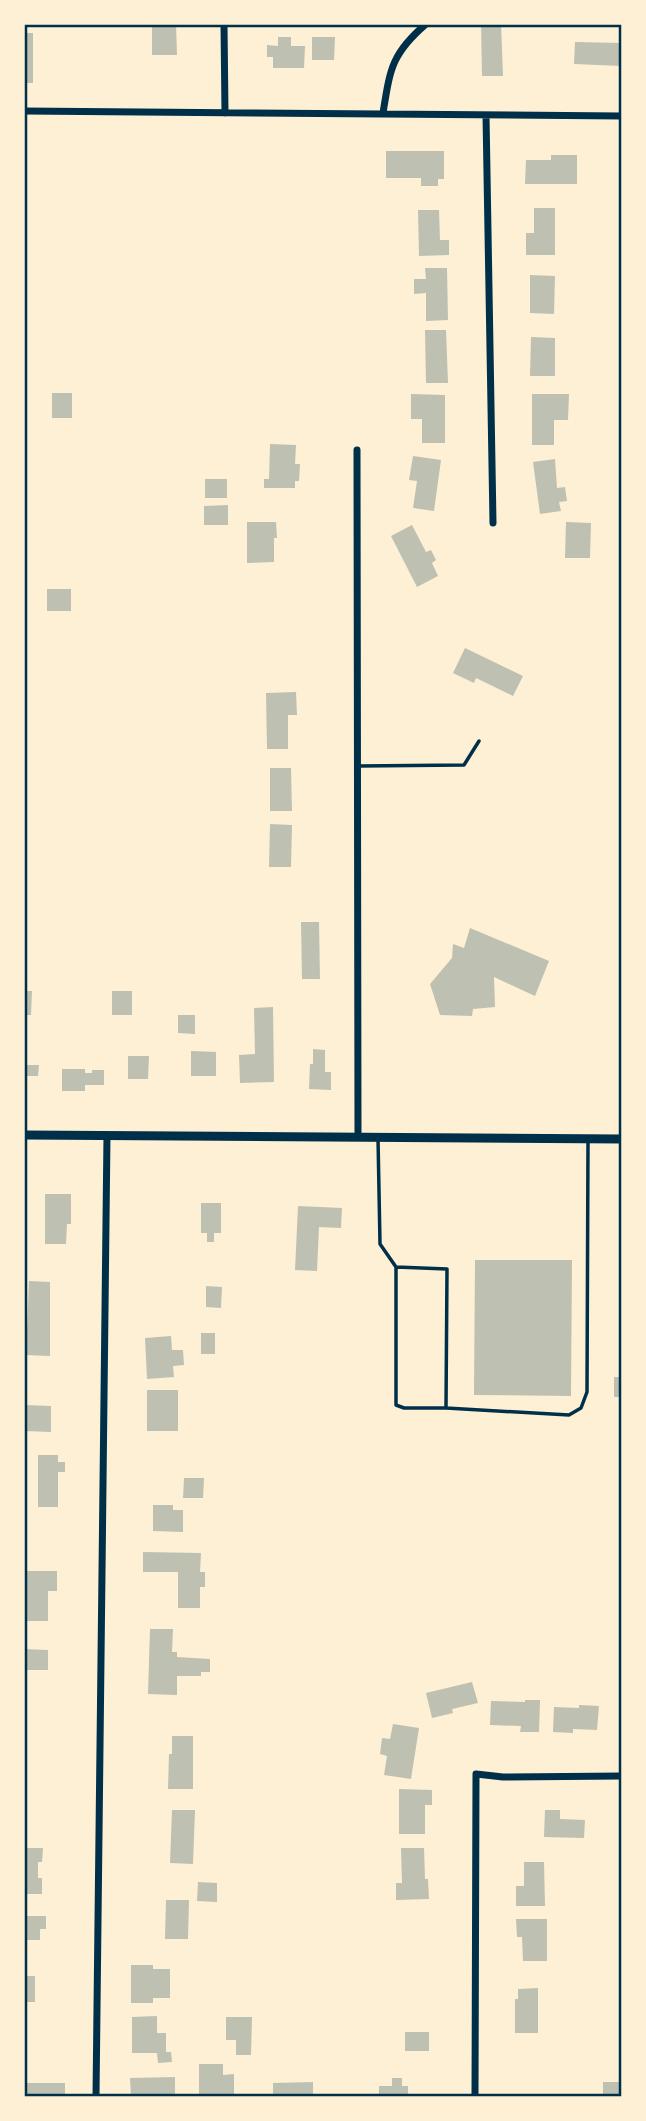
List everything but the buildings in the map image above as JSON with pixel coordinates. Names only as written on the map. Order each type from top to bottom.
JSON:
[{"type":"street","points":[[224,24],[225,113]]},
{"type":"street","points":[[383,113],[391,67],[409,39],[426,24]]},
{"type":"street","points":[[24,111],[621,116]]},
{"type":"street","points":[[486,115],[493,523]]},
{"type":"street","points":[[357,450],[358,1137]]},
{"type":"street","points":[[24,1135],[621,1139]]},
{"type":"street","points":[[96,2096],[107,1135]]},
{"type":"street","points":[[475,2096],[476,1774],[503,1777],[621,1776]]},
{"type":"lane","points":[[358,766],[464,765],[479,741]]},
{"type":"lane","points":[[378,1138],[380,1244],[396,1268],[396,1405],[404,1408],[569,1415],[581,1408],[587,1392],[589,1139]]},
{"type":"lane","points":[[396,1268],[447,1269],[446,1408]]}]
